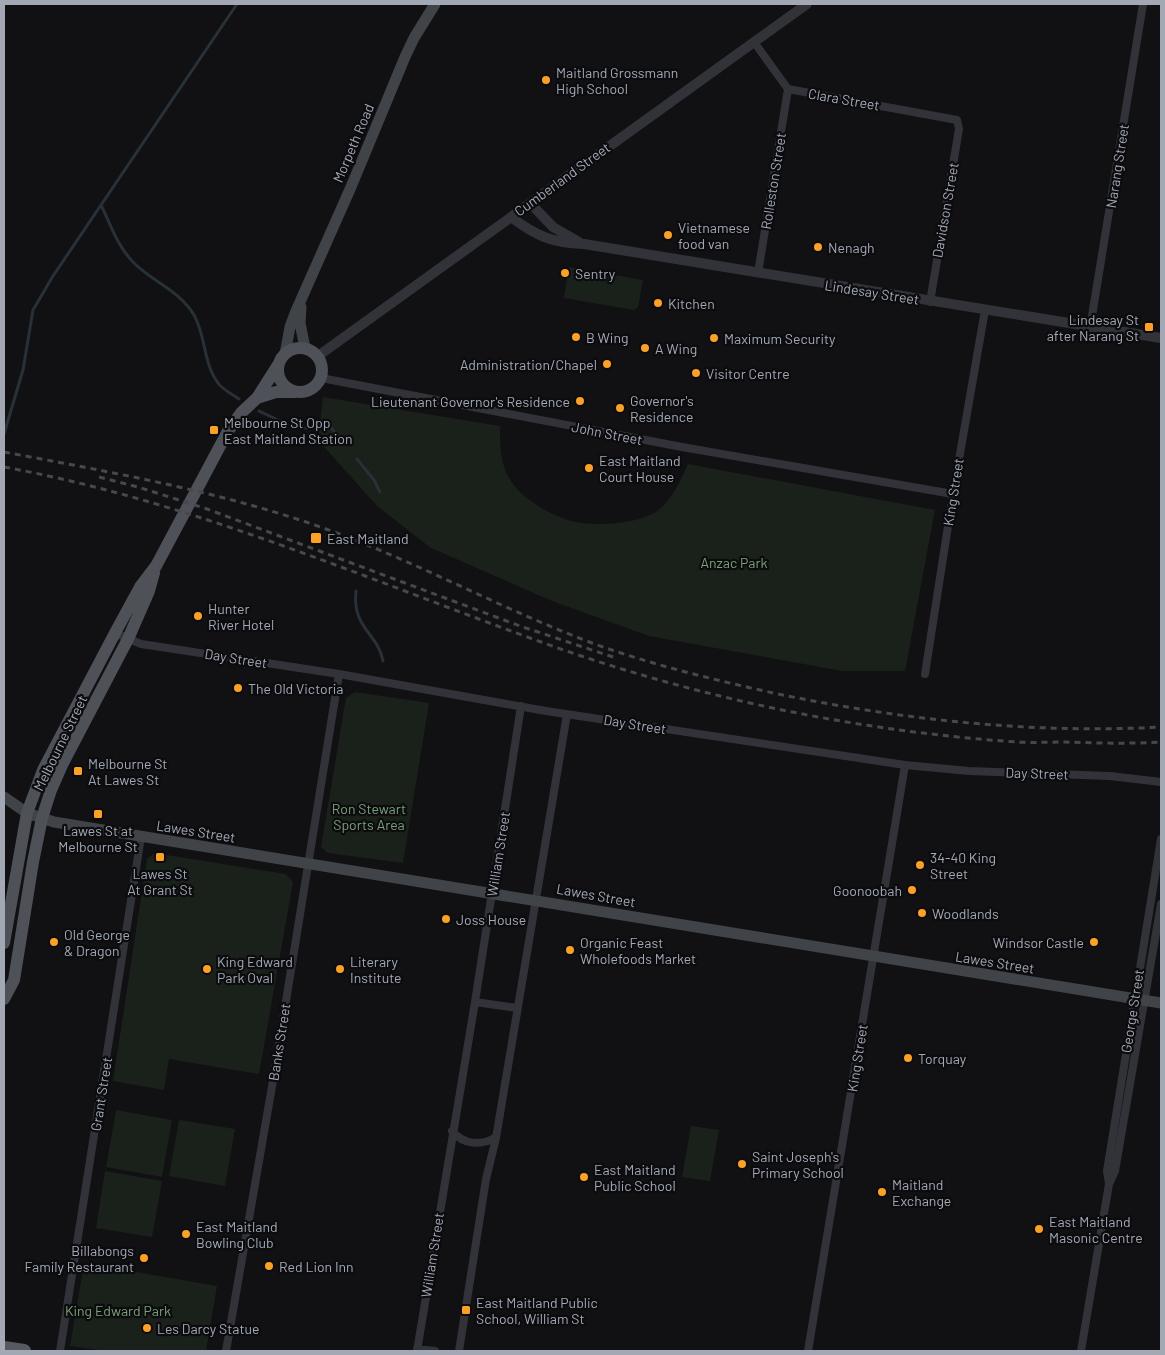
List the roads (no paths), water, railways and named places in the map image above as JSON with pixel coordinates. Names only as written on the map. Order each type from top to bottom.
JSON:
[{"type":"highway","points":[[4,1348],[24,1351]]},
{"type":"main road","name":"Morpeth Road","points":[[284,354],[290,326],[351,188],[405,57],[435,4]]},
{"type":"main road","name":"Morpeth Road","points":[[303,296],[300,323],[305,348]]},
{"type":"main road","points":[[257,398],[276,392],[296,392],[310,390],[314,387],[320,378],[322,368],[318,356],[313,351],[305,348],[294,348],[284,354],[278,365],[280,380],[288,388],[296,392]]},
{"type":"main road","name":"Melbourne Street","points":[[4,943],[27,813],[35,788],[56,741],[140,587],[156,566],[228,431],[241,413],[257,398],[278,365]]},
{"type":"main road","name":"Melbourne Street","points":[[4,999],[14,980],[33,862],[42,818],[51,790],[62,765],[128,639],[150,591],[156,566]]},
{"type":"main road","name":"Lawes Street","points":[[4,797],[27,813],[54,822],[1161,1003]]},
{"type":"street","name":"Cumberland Street","points":[[318,356],[807,4]]},
{"type":"street","name":"Narang Street","points":[[1090,328],[1144,4]]},
{"type":"street","points":[[754,42],[788,89]]},
{"type":"street","name":"Clara Street","points":[[788,89],[956,120]]},
{"type":"street","name":"Rolleston Street","points":[[758,274],[788,89]]},
{"type":"street","name":"Davidson Street","points":[[930,302],[959,129],[956,120]]},
{"type":"street","name":"Lindesay Street","points":[[530,203],[553,227],[584,244]]},
{"type":"street","name":"Lindesay Street","points":[[511,217],[546,239],[562,242],[584,244],[758,274],[1161,338]]},
{"type":"street","name":"King Street","points":[[925,674],[953,494],[985,310]]},
{"type":"street","name":"John Street","points":[[320,378],[682,447],[953,494]]},
{"type":"street","name":"Day Street","points":[[114,634],[141,644],[339,674],[567,714],[905,765],[969,770],[1110,776],[1161,782]]},
{"type":"street","name":"Banks Street","points":[[226,1351],[274,1075],[339,674]]},
{"type":"street","name":"William Street","points":[[436,1351],[417,1350],[475,1002],[521,706]]},
{"type":"street","points":[[459,1351],[485,1186],[496,1137],[567,714]]},
{"type":"street","name":"King Street","points":[[808,1351],[905,765]]},
{"type":"street","name":"Grant Street","points":[[60,1351],[140,837]]},
{"type":"street","name":"George Street","points":[[1080,1351],[1109,1184],[1115,1171],[1161,839]]},
{"type":"street","name":"George Street","points":[[1140,999],[1161,904]]},
{"type":"street","points":[[475,1002],[517,1008]]},
{"type":"street","points":[[452,1131],[462,1140],[481,1143],[488,1142],[496,1137]]},
{"type":"waterway","points":[[4,434],[23,370],[33,310],[53,276],[237,4]]},
{"type":"waterway","points":[[102,207],[115,236],[128,257],[141,270],[181,299],[194,315],[201,332],[213,375],[222,388],[239,399]]},
{"type":"waterway","points":[[259,411],[293,427],[307,428]]},
{"type":"waterway","points":[[319,424],[329,426],[346,444]]},
{"type":"waterway","points":[[357,459],[374,480],[380,492]]},
{"type":"waterway","points":[[356,591],[356,604],[361,622],[376,644],[383,661]]},
{"type":"railway","points":[[4,452],[192,490],[230,499],[303,521],[413,564],[520,613],[592,643],[661,665],[731,683],[825,703],[921,718],[969,723],[1065,728],[1161,727]]},
{"type":"railway","points":[[4,467],[73,482],[209,520],[598,662],[716,695],[775,709],[835,720],[956,737],[1023,742],[1161,742]]},
{"type":"railway","points":[[99,477],[207,509],[520,626],[616,658]]},
{"type":"place","name":"Maitland Grossmann High School","points":[[546,80]]},
{"type":"place","name":"Vietnamese food van","points":[[668,235]]},
{"type":"place","name":"Nenagh","points":[[818,247]]},
{"type":"place","name":"Sentry","points":[[565,273]]},
{"type":"place","name":"Kitchen","points":[[658,303]]},
{"type":"place","name":"Lindesay St after Narang St","points":[[1149,327]]},
{"type":"place","name":"B Wing","points":[[576,337]]},
{"type":"place","name":"Maximum Security","points":[[714,338]]},
{"type":"place","name":"A Wing","points":[[645,348]]},
{"type":"place","name":"Administration/Chapel","points":[[607,364]]},
{"type":"place","name":"Visitor Centre","points":[[696,373]]},
{"type":"place","name":"Lieutenant Governor's Residence","points":[[580,401]]},
{"type":"place","name":"Governor's Residence","points":[[620,408]]},
{"type":"place","name":"Melbourne St Opp East Maitland Station","points":[[214,430]]},
{"type":"place","name":"East Maitland Court House","points":[[589,468]]},
{"type":"place","name":"East Maitland","points":[[316,538]]},
{"type":"place","name":"Hunter River Hotel","points":[[198,616]]},
{"type":"place","name":"The Old Victoria","points":[[238,688]]},
{"type":"place","name":"Melbourne St At Lawes St","points":[[78,771]]},
{"type":"place","name":"Lawes St at Melbourne St","points":[[98,814]]},
{"type":"place","name":"Lawes St At Grant St","points":[[160,857]]},
{"type":"place","name":"34-40 King Street","points":[[920,865]]},
{"type":"place","name":"Goonoobah","points":[[912,890]]},
{"type":"place","name":"Woodlands","points":[[922,913]]},
{"type":"place","name":"Joss House","points":[[446,919]]},
{"type":"place","name":"Old George & Dragon","points":[[54,942]]},
{"type":"place","name":"Windsor Castle","points":[[1094,942]]},
{"type":"place","name":"Organic Feast Wholefoods Market","points":[[570,950]]},
{"type":"place","name":"King Edward Park Oval","points":[[207,969]]},
{"type":"place","name":"Literary Institute","points":[[340,969]]},
{"type":"place","name":"Torquay","points":[[908,1058]]},
{"type":"place","name":"Saint Joseph's Primary School","points":[[742,1164]]},
{"type":"place","name":"East Maitland Public School","points":[[584,1177]]},
{"type":"place","name":"Maitland Exchange","points":[[882,1192]]},
{"type":"place","name":"East Maitland Masonic Centre","points":[[1039,1229]]},
{"type":"place","name":"East Maitland Bowling Club","points":[[186,1234]]},
{"type":"place","name":"Billabongs Family Restaurant","points":[[144,1258]]},
{"type":"place","name":"Red Lion Inn","points":[[269,1266]]},
{"type":"place","name":"East Maitland Public School, William St","points":[[466,1310]]},
{"type":"place","name":"Les Darcy Statue","points":[[147,1328]]},
{"type":"park label","name":"Anzac Park","points":[[734,562]]},
{"type":"park label","name":"Ron Stewart Sports Area","points":[[369,816]]},
{"type":"park label","name":"King Edward Park","points":[[118,1310]]}]
